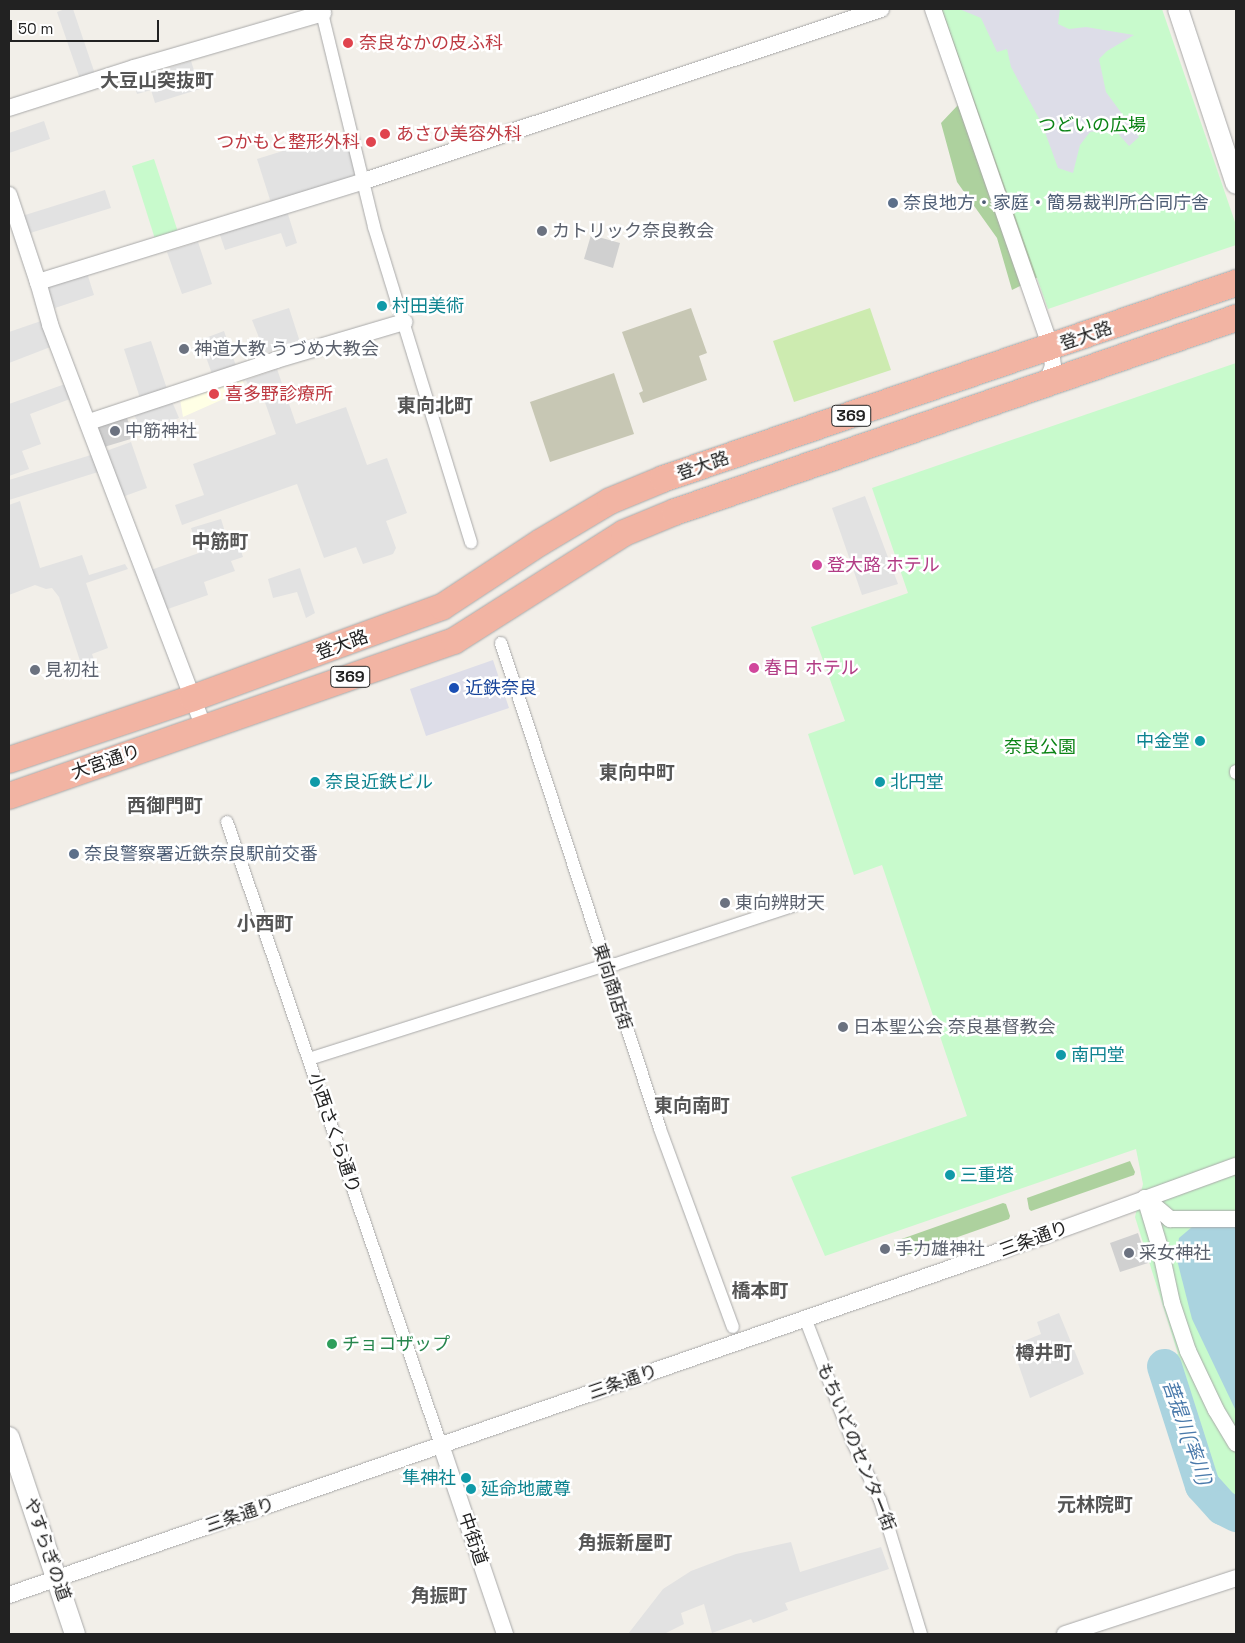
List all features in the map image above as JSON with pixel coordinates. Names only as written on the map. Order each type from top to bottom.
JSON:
[{"type":"highway","name":"登大路","points":[[192,698],[442,607],[541,542],[610,501],[663,479],[1051,348],[1236,283]]},
{"type":"highway","name":"登大路","points":[[204,728],[454,640],[624,533],[676,512],[1236,318]]},
{"type":"highway","points":[[663,479],[676,512]]},
{"type":"highway","name":"大宮通り","points":[[9,760],[192,698]]},
{"type":"highway","name":"大宮通り","points":[[9,796],[204,728]]},
{"type":"street","points":[[38,282],[364,181],[880,9]]},
{"type":"street","points":[[934,9],[1051,348],[1053,366],[1047,382]]},
{"type":"street","points":[[1178,9],[1236,184]]},
{"type":"street","points":[[9,108],[322,11],[374,227],[470,542]]},
{"type":"street","points":[[9,196],[50,324],[141,560],[179,667],[204,728]]},
{"type":"street","points":[[89,422],[276,360],[404,322]]},
{"type":"street","name":"東向商店街","points":[[501,643],[660,1129],[733,1327]]},
{"type":"street","name":"小西さくら通り","points":[[227,822],[441,1445]]},
{"type":"street","points":[[309,1059],[605,965],[616,964],[808,901]]},
{"type":"street","name":"三条通り","points":[[9,1595],[1035,1239],[1236,1166]]},
{"type":"street","points":[[1145,1198],[1170,1219],[1236,1218]]},
{"type":"street","points":[[1145,1198],[1160,1248],[1172,1303],[1188,1351],[1216,1410],[1236,1443]]},
{"type":"street","name":"もちいどのセンター街","points":[[805,1318],[853,1444],[880,1500],[921,1634]]},
{"type":"street","name":"やすらぎの道","points":[[9,1437],[58,1578],[75,1634]]},
{"type":"street","name":"中街道","points":[[441,1445],[505,1634]]},
{"type":"street","points":[[1064,1634],[1236,1578]]},
{"type":"shaded area","points":[[73,9],[95,74],[80,79],[57,12]]},
{"type":"shaded area","points":[[959,9],[1060,9],[1058,24],[1069,29],[1086,27],[1134,35],[1107,51],[1099,59],[1106,92],[1139,137],[1129,146],[1114,129],[1090,132],[1080,145],[1073,173],[1058,168],[1042,124],[1011,67],[1007,49],[997,52],[981,18]]},
{"type":"shaded area","points":[[191,61],[200,89],[155,103],[151,90],[137,94],[132,79]]},
{"type":"shaded area","points":[[44,121],[50,139],[9,153],[9,133]]},
{"type":"shaded area","points":[[344,132],[358,179],[272,206],[257,159]]},
{"type":"shaded area","points":[[105,190],[111,208],[27,234],[22,216]]},
{"type":"shaded area","points":[[287,211],[297,243],[286,247],[281,233],[225,250],[219,232]]},
{"type":"shaded area","points":[[591,235],[620,243],[613,268],[584,259]]},
{"type":"shaded area","points":[[198,242],[212,284],[182,294],[167,252]]},
{"type":"shaded area","points":[[87,273],[94,295],[55,308],[47,286]]},
{"type":"shaded area","points":[[289,308],[300,342],[265,353],[252,320]]},
{"type":"shaded area","points":[[691,308],[707,353],[699,356],[707,380],[643,403],[639,393],[643,391],[622,332]]},
{"type":"shaded area","points":[[44,320],[53,346],[9,363],[9,332]]},
{"type":"shaded area","points":[[224,331],[236,366],[212,374],[200,340]]},
{"type":"shaded area","points":[[151,341],[168,392],[141,401],[124,349]]},
{"type":"shaded area","points":[[277,369],[296,424],[346,407],[367,465],[387,458],[407,513],[386,521],[396,548],[393,554],[363,564],[356,547],[324,558],[297,484],[182,525],[175,505],[204,495],[193,464],[276,434],[259,385],[249,389],[246,380]]},
{"type":"shaded area","points":[[614,373],[634,434],[550,462],[530,402]]},
{"type":"shaded area","name":"喜多野診療所","points":[[241,377],[246,389],[183,417],[180,399]]},
{"type":"shaded area","points":[[65,384],[70,399],[30,414],[41,444],[22,451],[29,469],[9,476],[9,404]]},
{"type":"shaded area","points":[[171,399],[179,418],[140,433],[134,412]]},
{"type":"shaded area","name":"中筋神社","points":[[126,415],[134,438],[104,447],[97,425]]},
{"type":"shaded area","points":[[131,442],[147,488],[122,497],[106,451]]},
{"type":"shaded area","points":[[91,455],[98,472],[9,500],[9,480]]},
{"type":"shaded area","points":[[865,496],[898,584],[862,595],[832,508]]},
{"type":"shaded area","points":[[20,501],[40,568],[82,555],[89,575],[125,564],[128,569],[86,583],[108,648],[92,654],[99,674],[86,679],[59,597],[52,588],[46,589],[35,585],[9,595],[9,505]]},
{"type":"shaded area","points":[[221,519],[226,535],[235,532],[243,557],[231,561],[235,571],[204,582],[208,595],[162,611],[148,571],[199,553],[191,528]]},
{"type":"shaded area","points":[[300,568],[315,613],[306,618],[297,592],[273,598],[268,579]]},
{"type":"shaded area","points":[[493,660],[509,708],[426,736],[410,689]]},
{"type":"shaded area","name":"采女神社","points":[[1138,1233],[1148,1263],[1120,1272],[1110,1243]]},
{"type":"shaded area","points":[[1059,1313],[1084,1374],[1030,1398],[1012,1346],[1041,1334],[1037,1322]]},
{"type":"shaded area","points":[[791,1542],[800,1572],[881,1547],[889,1569],[785,1603],[788,1610],[753,1623],[751,1619],[712,1633],[704,1604],[681,1613],[684,1624],[664,1634],[628,1634],[663,1589],[691,1571],[736,1554]]},
{"type":"green space","points":[[925,9],[959,9],[1040,276],[1012,290],[997,238],[957,182],[941,123],[958,105]]},
{"type":"green space","name":"つどいの広場","points":[[942,9],[1162,9],[1236,225],[1236,245],[1048,309]]},
{"type":"green space","points":[[154,159],[178,232],[155,239],[132,166]]},
{"type":"green space","points":[[870,308],[891,370],[794,402],[773,341]]},
{"type":"green space","name":"奈良公園","points":[[1236,363],[1236,1518],[1204,1496],[1197,1484],[1155,1358],[1178,1354],[1135,1217],[1143,1184],[1136,1149],[825,1256],[791,1177],[967,1116],[882,865],[854,875],[808,734],[845,721],[811,627],[908,593],[872,488]]},
{"type":"green space","points":[[1130,1161],[1135,1172],[1134,1175],[1031,1211],[1029,1209],[1027,1198]]},
{"type":"green space","points":[[1003,1203],[1006,1204],[1010,1216],[1009,1219],[901,1257],[897,1255],[894,1245],[896,1241]]},
{"type":"water","points":[[1192,1227],[1236,1227],[1236,1411],[1192,1319],[1176,1256],[1179,1238]]},
{"type":"waterway","name":"菩提川(率川)","points":[[1164,1366],[1202,1485],[1222,1507],[1236,1514]]},
{"type":"place","name":"奈良なかの皮ふ科","points":[[348,43]]},
{"type":"place","name":"あさひ美容外科","points":[[385,134]]},
{"type":"place","name":"つかもと整形外科","points":[[371,142]]},
{"type":"place","name":"奈良地方・家庭・簡易裁判所合同庁舎","points":[[893,203]]},
{"type":"place","name":"カトリック奈良教会","points":[[542,231]]},
{"type":"place","name":"村田美術","points":[[382,306]]},
{"type":"place","name":"神道大教 うづめ大教会","points":[[184,349]]},
{"type":"place","name":"喜多野診療所","points":[[214,394]]},
{"type":"place","name":"中筋神社","points":[[115,431]]},
{"type":"place","name":"登大路 ホテル","points":[[817,565]]},
{"type":"place","name":"春日 ホテル","points":[[754,668]]},
{"type":"place","name":"見初社","points":[[35,670]]},
{"type":"place","name":"近鉄奈良","points":[[454,688]]},
{"type":"place","name":"中金堂","points":[[1200,741]]},
{"type":"place","name":"奈良近鉄ビル","points":[[315,782]]},
{"type":"place","name":"北円堂","points":[[880,782]]},
{"type":"place","name":"奈良警察署近鉄奈良駅前交番","points":[[74,854]]},
{"type":"place","name":"東向辨財天","points":[[725,903]]},
{"type":"place","name":"日本聖公会 奈良基督教会","points":[[843,1027]]},
{"type":"place","name":"南円堂","points":[[1061,1055]]},
{"type":"place","name":"三重塔","points":[[950,1175]]},
{"type":"place","name":"手力雄神社","points":[[885,1249]]},
{"type":"place","name":"采女神社","points":[[1129,1253]]},
{"type":"place","name":"チョコザップ","points":[[332,1344]]},
{"type":"place","name":"隼神社","points":[[466,1478]]},
{"type":"place","name":"延命地蔵尊","points":[[471,1489]]},
{"type":"district","name":"大豆山突抜町","points":[[157,81]]},
{"type":"district","name":"東向北町","points":[[435,406]]},
{"type":"district","name":"中筋町","points":[[220,542]]},
{"type":"district","name":"東向中町","points":[[637,773]]},
{"type":"district","name":"西御門町","points":[[165,806]]},
{"type":"district","name":"小西町","points":[[265,924]]},
{"type":"district","name":"東向南町","points":[[692,1106]]},
{"type":"district","name":"橋本町","points":[[760,1291]]},
{"type":"district","name":"樽井町","points":[[1044,1353]]},
{"type":"district","name":"元林院町","points":[[1095,1505]]},
{"type":"district","name":"角振新屋町","points":[[625,1543]]},
{"type":"district","name":"角振町","points":[[439,1596]]}]
